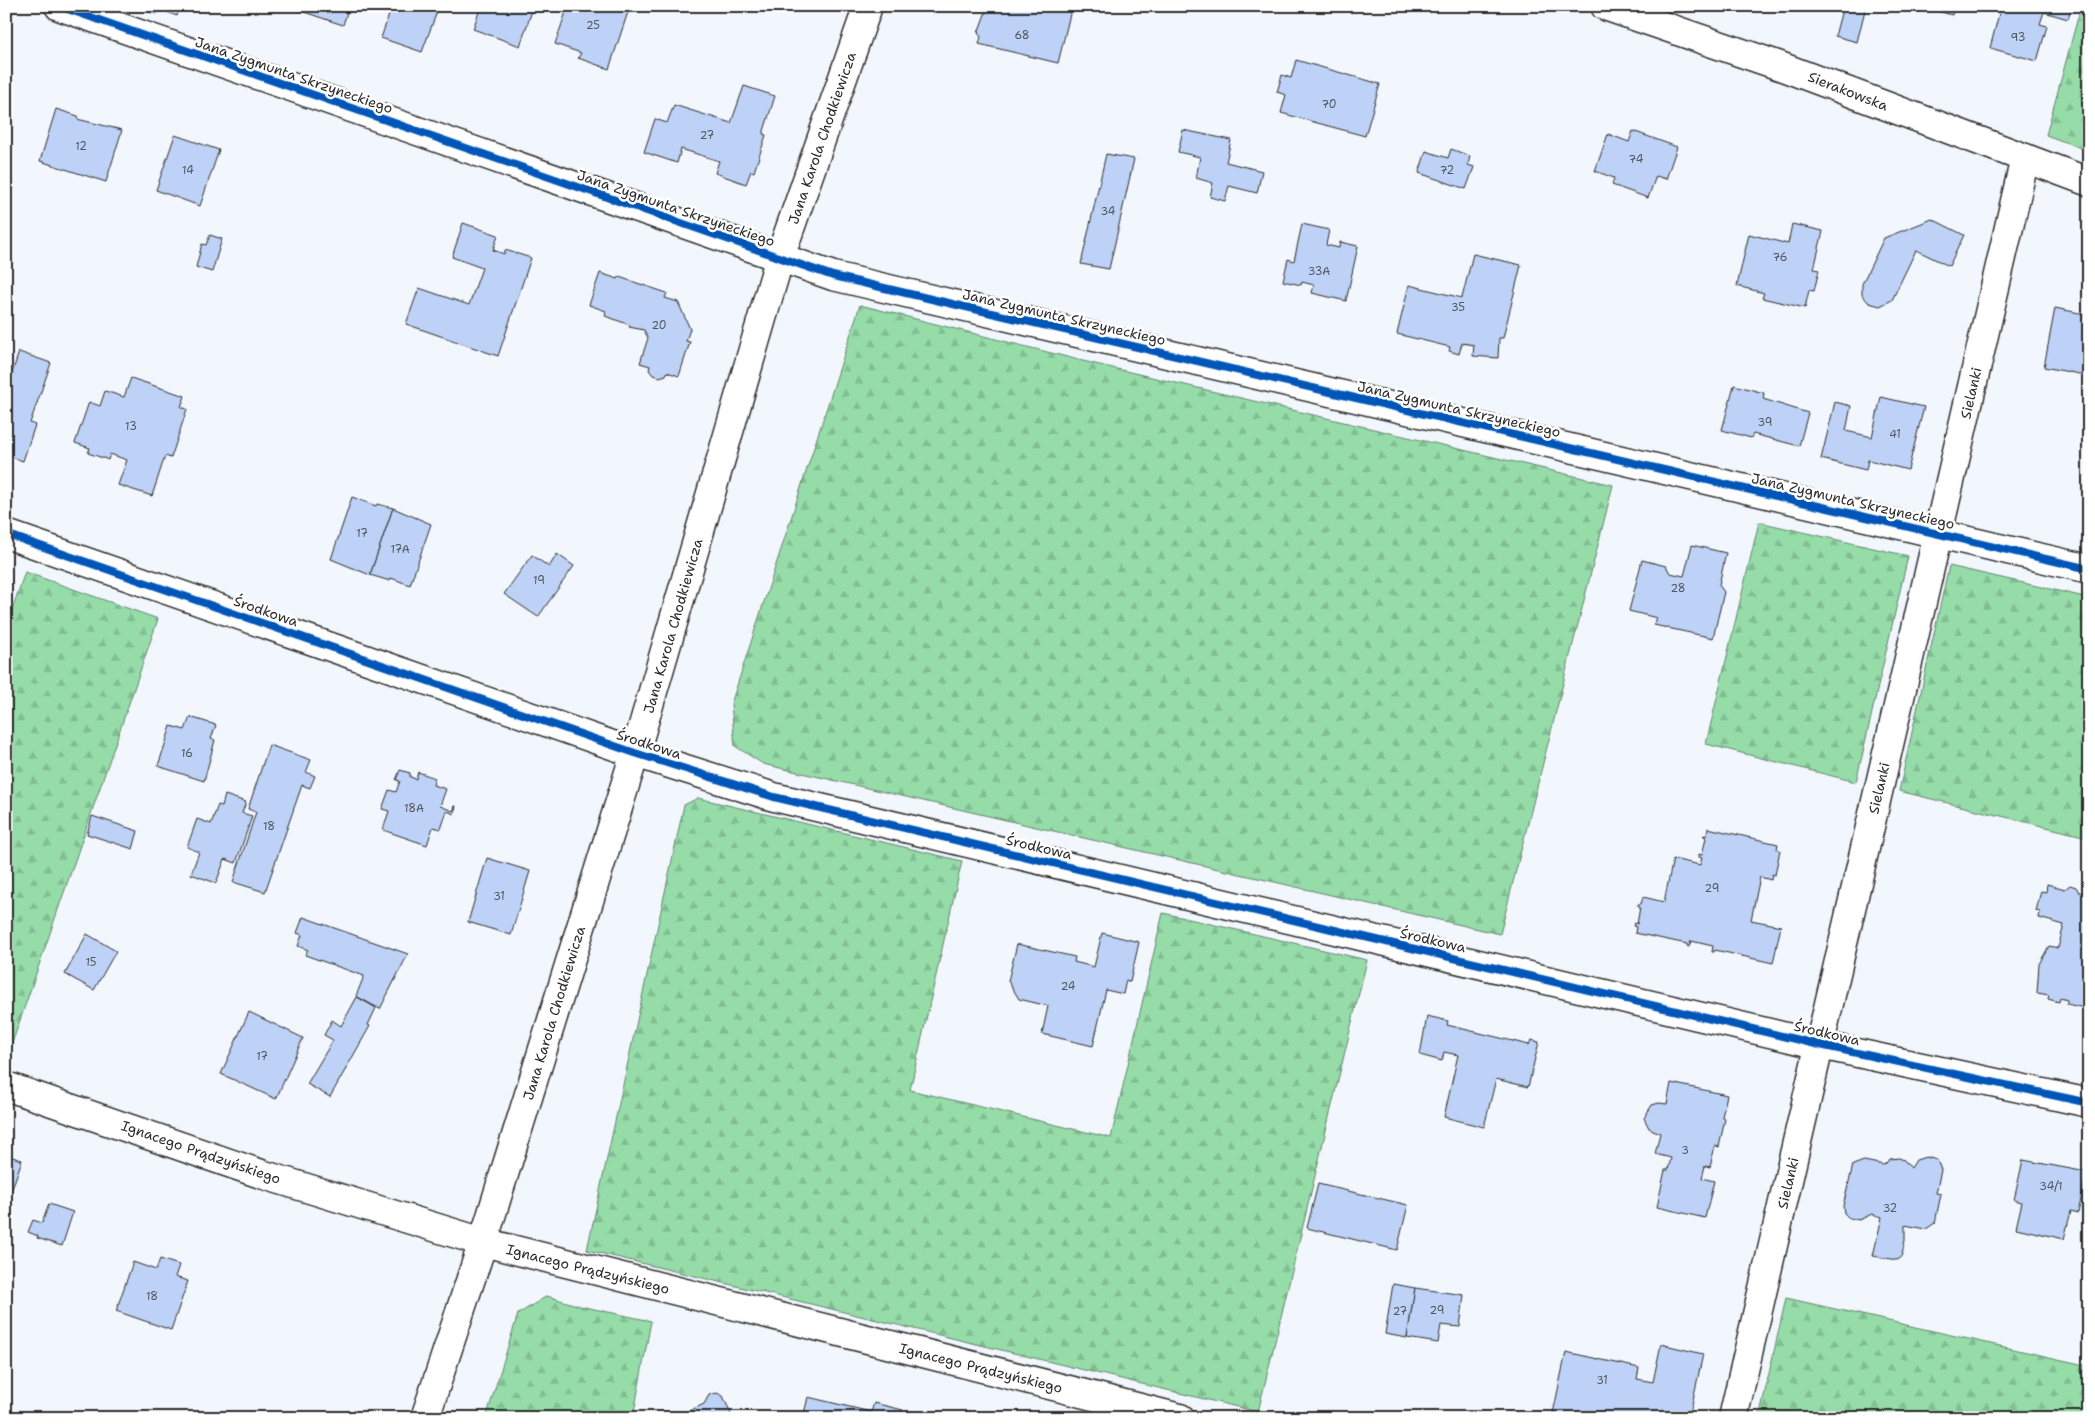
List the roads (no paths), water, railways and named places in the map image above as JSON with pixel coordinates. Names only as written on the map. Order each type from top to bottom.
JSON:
[{"type":"street","name":"Jana Zygmunta Skrzyneckiego","points":[[59,6],[842,278],[2089,569]]},
{"type":"street","name":"Jana Karola Chodkiewicza","points":[[425,1418],[483,1242],[636,753],[780,257],[868,6]]},
{"type":"street","name":"Sierakowska","points":[[1605,6],[1780,66],[2089,182]]},
{"type":"street","name":"Sielanki","points":[[1733,1418],[2025,158]]},
{"type":"street","name":"Środkowa","points":[[6,534],[636,753],[784,800],[1820,1045],[2089,1103]]},
{"type":"street","name":"Ignacego Prądzyńskiego","points":[[6,1086],[261,1174],[483,1242],[1180,1418]]}]
